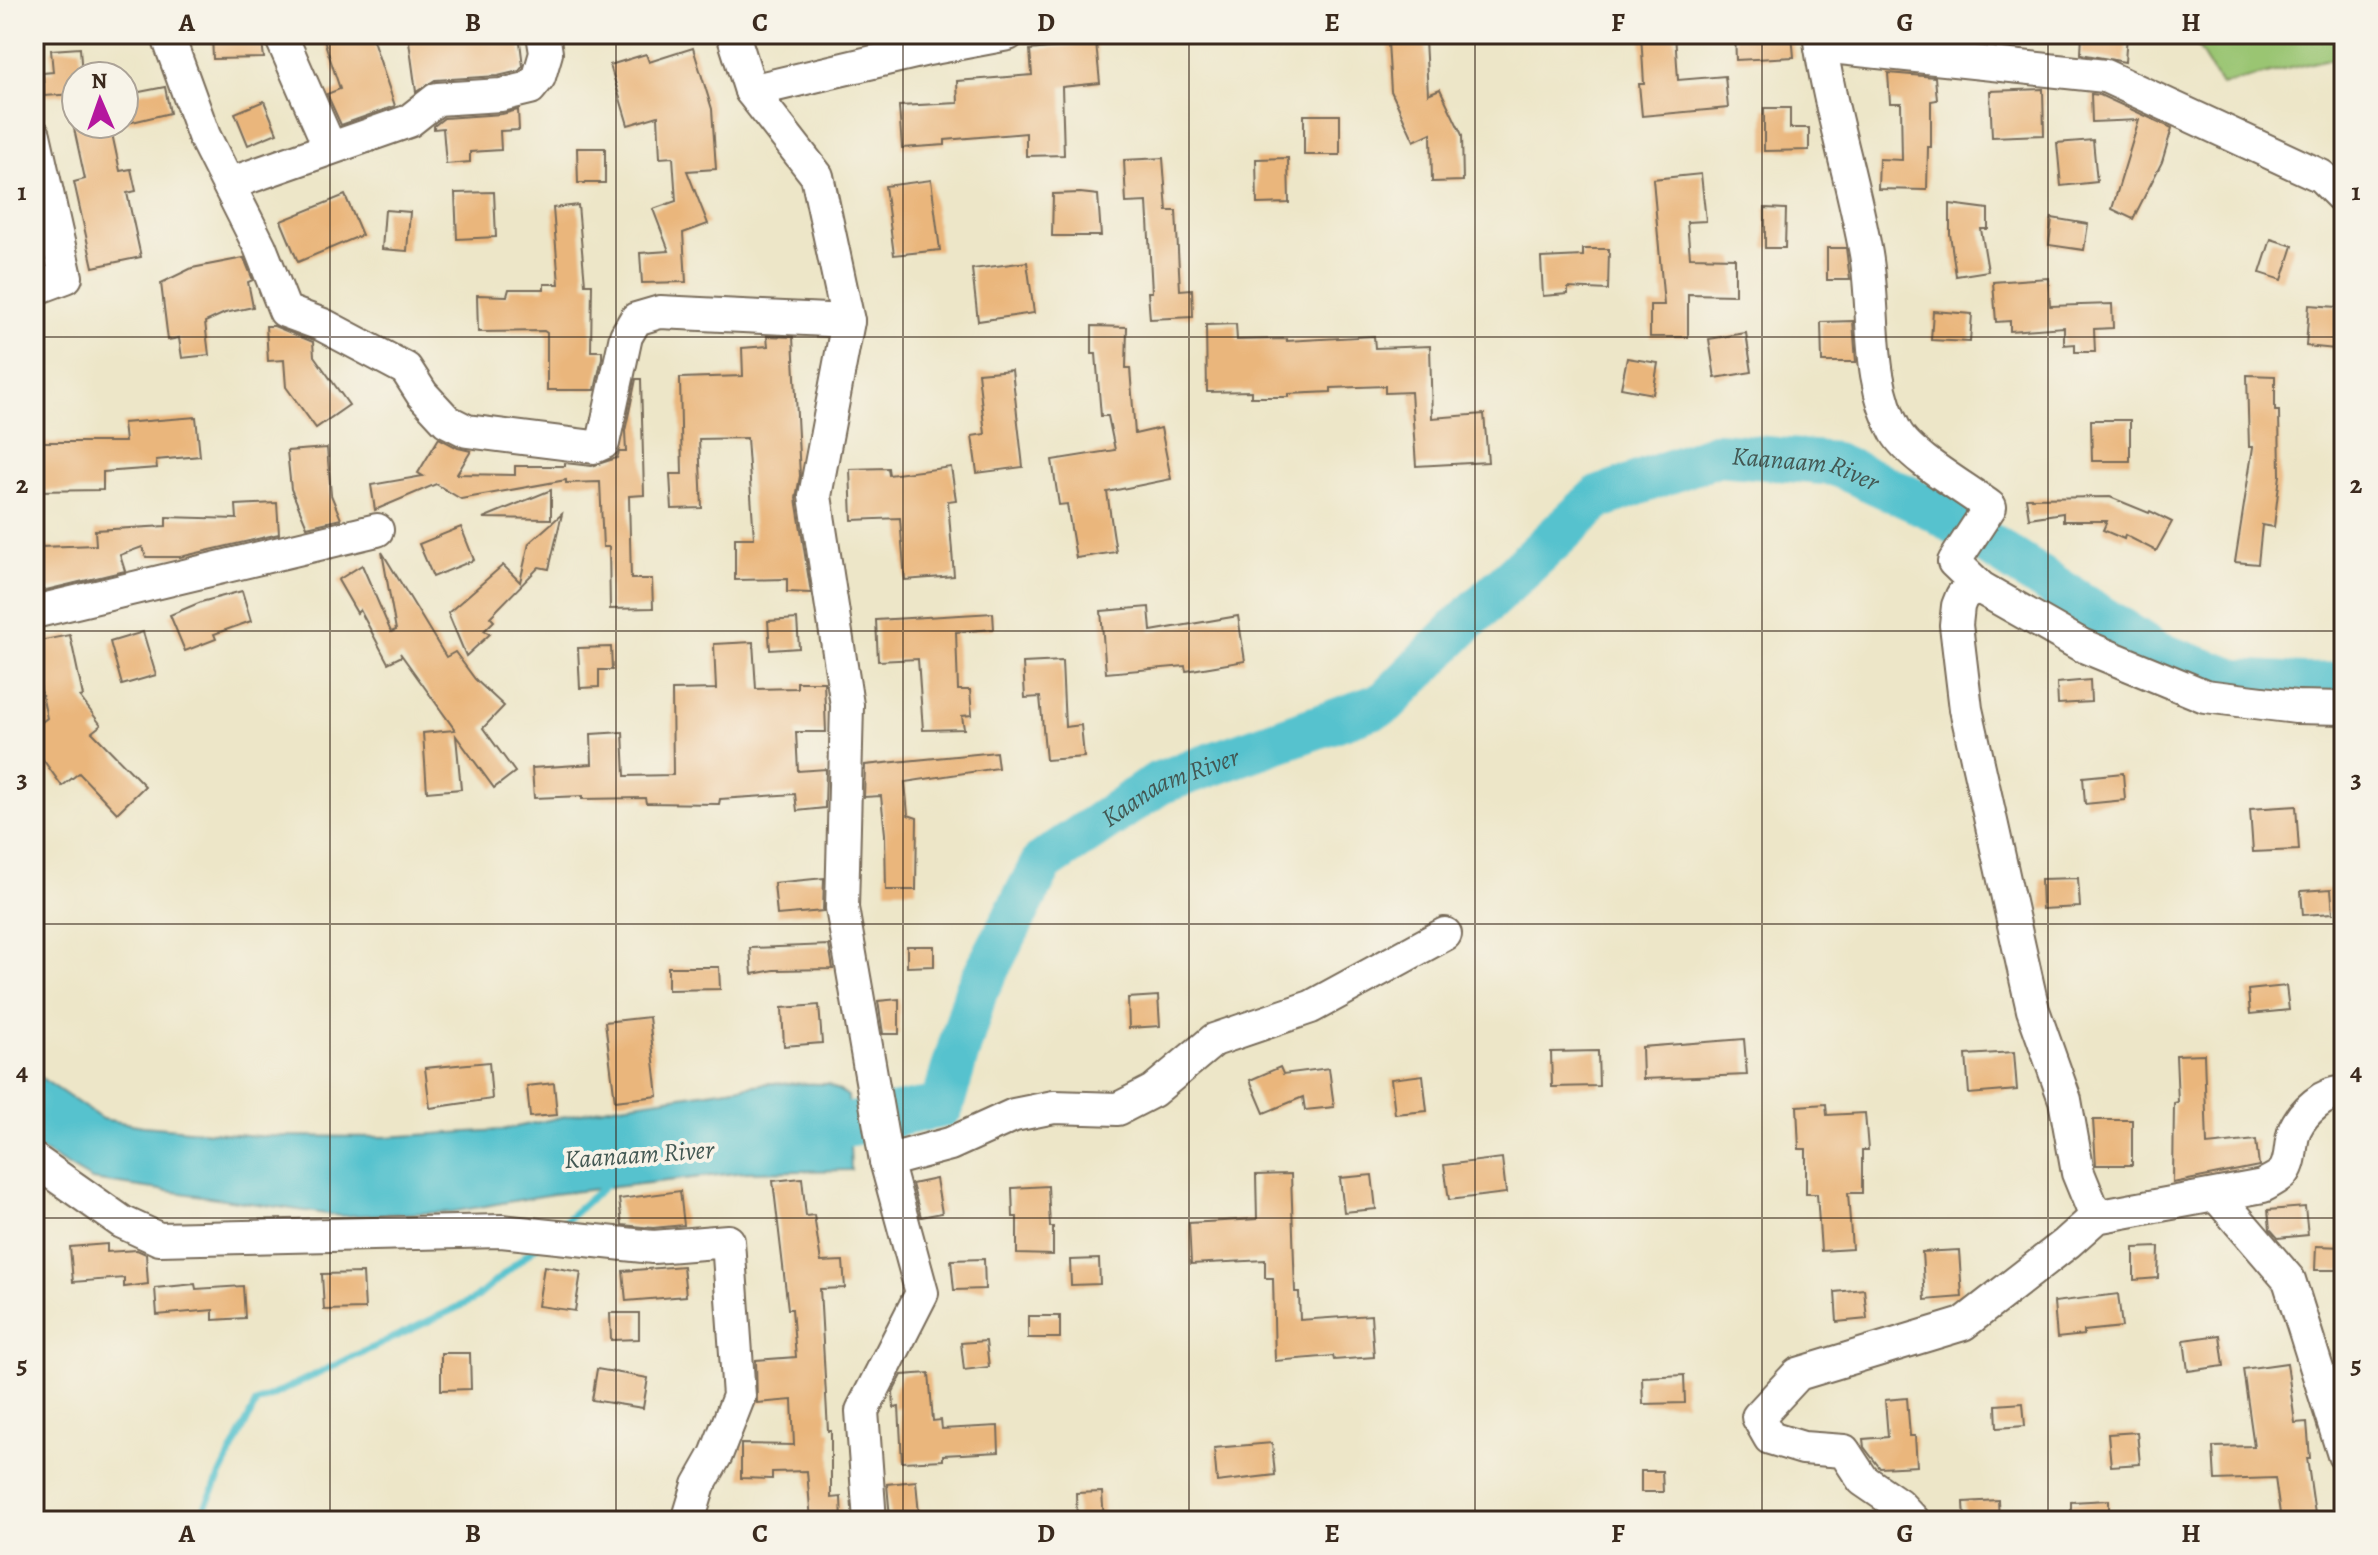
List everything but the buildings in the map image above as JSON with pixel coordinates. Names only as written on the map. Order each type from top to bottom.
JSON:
[{"type":"street","points":[[167,34],[204,136],[260,247],[285,311],[323,325],[406,369],[422,394],[447,421],[467,431],[594,447],[603,443],[626,336],[636,319],[660,312],[848,321]]},
{"type":"street","points":[[280,34],[330,148]]},
{"type":"street","points":[[229,184],[409,121],[437,99],[501,95],[530,88],[539,77],[546,53],[543,34]]},
{"type":"street","points":[[733,34],[751,91],[817,176],[848,321],[815,496],[847,705],[842,908],[886,1161],[922,1293],[862,1411],[870,1521]]},
{"type":"street","points":[[751,91],[928,49],[1008,34]]},
{"type":"street","points":[[2344,199],[2321,176],[2105,76],[1820,40],[1866,255],[1877,374],[1884,408],[1897,435],[1923,460],[1990,507],[1954,562],[1981,588],[2081,645],[2205,696],[2296,707],[2344,708]]},
{"type":"street","points":[[34,135],[66,277],[34,289]]},
{"type":"street","points":[[34,612],[377,530]]},
{"type":"street","points":[[1981,588],[1962,596],[1958,606],[1956,625],[1966,709],[2033,1010],[2065,1100],[2078,1173],[2096,1217]]},
{"type":"street","points":[[886,1161],[950,1144],[1014,1115],[1054,1107],[1118,1109],[1153,1091],[1214,1040],[1311,1007],[1445,934]]},
{"type":"street","points":[[1914,1521],[1898,1504],[1863,1480],[1844,1451],[1803,1448],[1770,1438],[1758,1417],[1798,1374],[1963,1324],[2096,1217],[2263,1186],[2283,1174],[2290,1159],[2295,1130],[2312,1106],[2336,1092],[2344,1093]]},
{"type":"street","points":[[34,1160],[122,1222],[159,1239],[501,1231],[653,1247],[728,1241],[739,1396],[716,1455],[699,1485],[688,1521]]},
{"type":"street","points":[[2217,1196],[2289,1280],[2344,1455]]},
{"type":"green space","points":[[2197,34],[2344,34],[2344,60],[2324,60],[2221,85],[2195,42]]},
{"type":"water","points":[[34,1073],[102,1119],[143,1126],[258,1136],[385,1137],[502,1130],[614,1106],[769,1083],[828,1084],[848,1096],[851,1170],[745,1172],[553,1194],[451,1212],[340,1216],[92,1180],[34,1146]]},
{"type":"waterway","name":"Kaanaam River","points":[[791,1136],[942,1106],[976,991],[1043,862],[1159,783],[1385,703],[1467,620],[1598,498],[1718,454],[1835,464],[1936,510],[2156,653],[2236,681],[2344,684]]},
{"type":"waterway","points":[[559,1226],[607,1184]]},
{"type":"waterway","points":[[198,1521],[256,1403],[475,1299],[538,1245]]}]
